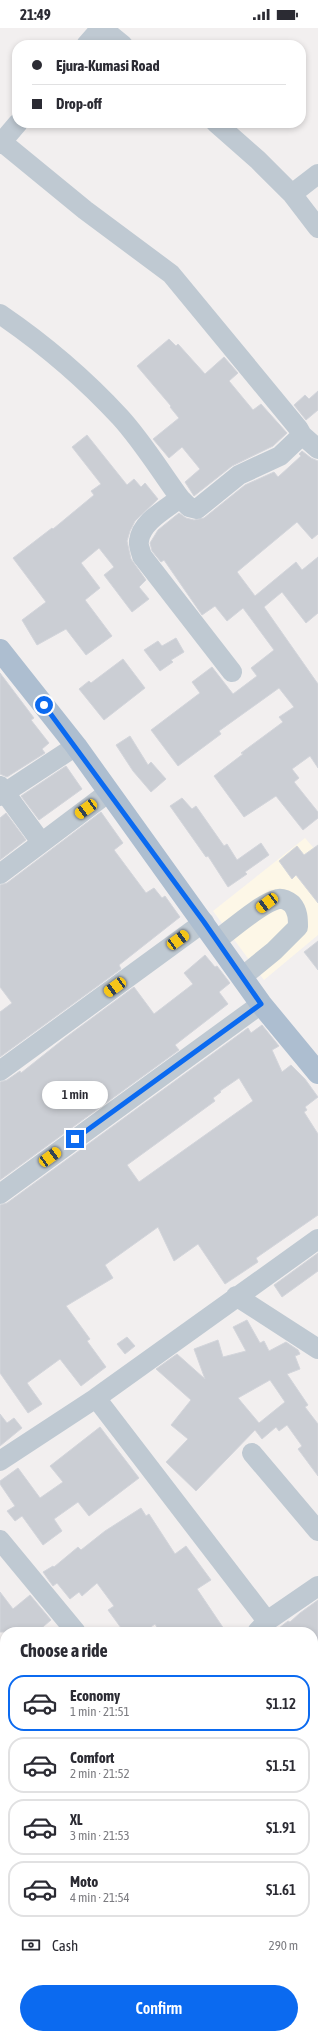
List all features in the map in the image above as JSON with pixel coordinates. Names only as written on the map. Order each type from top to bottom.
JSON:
[{"type":"main road","points":[[0,650],[76,746],[217,940],[261,1004],[318,1073]]},
{"type":"street","points":[[90,40],[101,28],[117,40]]},
{"type":"street","points":[[14,128],[1,143],[85,210],[171,274],[298,428],[302,435],[318,449]]},
{"type":"street","points":[[222,128],[258,160],[292,194],[318,228]]},
{"type":"street","points":[[292,194],[318,174]]},
{"type":"street","points":[[0,314],[44,346],[79,376],[121,418],[180,498],[189,507],[197,509],[239,476],[280,456],[302,435]]},
{"type":"street","points":[[180,498],[150,521],[142,533],[138,542],[142,556],[232,672]]},
{"type":"street","points":[[41,842],[2,792],[76,746]]},
{"type":"street","points":[[0,874],[109,792]]},
{"type":"street","points":[[217,940],[267,903],[280,898],[286,899],[295,909],[298,917],[298,927],[274,951],[242,977]]},
{"type":"street","points":[[0,1071],[204,922]]},
{"type":"street","points":[[0,1194],[261,1004]]},
{"type":"street","points":[[0,1461],[96,1398],[236,1296],[318,1239]]},
{"type":"street","points":[[236,1296],[318,1349]]},
{"type":"street","points":[[96,1398],[262,1626],[318,1586]]},
{"type":"street","points":[[252,1453],[318,1531]]},
{"type":"street","points":[[0,1540],[72,1627]]},
{"type":"shaded area","points":[[305,838],[318,853],[318,935],[264,980],[213,911]]},
{"type":"building","points":[[169,339],[176,346],[178,344],[205,374],[224,357],[238,373],[229,381],[253,410],[261,404],[287,433],[273,446],[232,466],[194,496],[185,482],[200,469],[182,447],[169,458],[153,439],[179,418],[170,407],[171,406],[137,366]]},
{"type":"building","points":[[318,391],[318,410],[306,420],[294,405],[305,395],[309,399]]},
{"type":"building","points":[[87,435],[127,485],[134,479],[141,487],[145,483],[158,499],[135,521],[127,541],[131,559],[146,580],[139,587],[149,599],[132,612],[104,575],[114,567],[99,548],[81,563],[100,588],[85,600],[112,636],[86,655],[66,629],[37,645],[22,620],[46,602],[13,558],[52,528],[53,529],[94,495],[91,491],[101,484],[72,447]]},
{"type":"building","points":[[302,451],[318,461],[318,534],[312,539],[297,522],[237,572],[255,596],[296,562],[302,570],[318,557],[318,613],[306,623],[282,592],[264,607],[318,684],[318,768],[310,756],[292,769],[299,778],[294,782],[318,812],[318,818],[303,830],[276,796],[244,817],[214,776],[243,754],[241,753],[283,722],[279,717],[294,707],[279,688],[219,731],[221,734],[178,766],[151,730],[200,693],[192,682],[212,667],[233,694],[257,676],[251,668],[274,650],[243,608],[227,621],[215,606],[202,615],[164,560],[161,562],[152,551],[150,543],[158,530],[179,513],[186,518],[194,520],[204,518],[245,485],[274,472],[278,477],[301,456],[299,454]]},
{"type":"building","points":[[176,638],[184,652],[171,660],[173,662],[160,671],[144,650],[158,641],[162,646]]},
{"type":"building","points":[[123,659],[145,688],[104,720],[79,689],[89,681],[91,683]]},
{"type":"building","points":[[0,673],[34,718],[31,720],[49,743],[42,749],[45,753],[7,777],[0,774]]},
{"type":"building","points":[[130,736],[148,765],[151,762],[166,779],[151,792],[133,771],[116,745]]},
{"type":"building","points":[[66,766],[82,789],[39,820],[21,796]]},
{"type":"building","points":[[182,798],[192,809],[196,806],[224,846],[227,844],[237,860],[261,843],[269,855],[245,872],[247,874],[228,887],[208,856],[206,857],[170,806]]},
{"type":"building","points":[[101,812],[123,843],[114,850],[146,893],[154,888],[162,898],[165,896],[180,917],[119,965],[121,969],[0,1057],[0,1012],[12,1003],[0,987],[0,885],[7,883]]},
{"type":"building","points":[[6,813],[26,840],[0,860],[0,818]]},
{"type":"building","points":[[318,845],[318,903],[296,875],[292,879],[279,861],[297,846],[304,855]]},
{"type":"building","points":[[318,941],[318,970],[304,952]]},
{"type":"building","points":[[205,955],[215,967],[217,966],[230,983],[219,992],[228,1004],[175,1045],[179,1050],[0,1180],[0,1082],[7,1080],[20,1071],[21,1073],[65,1038],[134,987],[154,1014],[193,984],[184,973]]},
{"type":"building","points":[[262,1025],[279,1046],[272,1050],[282,1072],[291,1065],[305,1079],[318,1097],[305,1107],[307,1110],[304,1112],[318,1134],[318,1215],[256,1258],[258,1262],[225,1284],[198,1244],[174,1261],[158,1227],[105,1265],[113,1278],[66,1306],[90,1339],[87,1341],[106,1367],[81,1386],[60,1359],[27,1383],[42,1404],[28,1413],[0,1373],[0,1205],[7,1203],[248,1028],[251,1033]],"holes":[[[239,1078],[253,1101],[139,1182],[127,1165],[215,1101],[213,1098],[221,1092],[220,1091]]]},
{"type":"building","points":[[318,1253],[318,1271],[282,1297],[274,1285]]},
{"type":"building","points":[[247,1320],[260,1343],[264,1341],[269,1351],[286,1342],[298,1350],[300,1354],[295,1356],[300,1369],[287,1374],[308,1405],[305,1407],[318,1424],[318,1476],[298,1449],[302,1446],[287,1425],[279,1431],[276,1427],[262,1439],[255,1430],[196,1491],[166,1462],[188,1439],[171,1425],[191,1400],[156,1369],[177,1354],[205,1379],[194,1349],[218,1340],[223,1357],[246,1351],[233,1327]],"holes":[[[270,1380],[285,1402],[259,1423],[238,1398]]]},
{"type":"building","points":[[127,1337],[135,1346],[125,1354],[117,1344]]},
{"type":"building","points":[[0,1414],[7,1423],[14,1418],[22,1428],[0,1446]]},
{"type":"building","points":[[100,1427],[139,1478],[89,1516],[78,1502],[54,1519],[62,1531],[43,1545],[22,1516],[15,1521],[7,1511],[15,1506],[0,1484],[0,1481],[18,1468],[40,1498],[63,1482],[50,1466]]},
{"type":"building","points":[[141,1508],[146,1516],[149,1514],[175,1554],[186,1546],[211,1580],[197,1589],[223,1627],[157,1627],[155,1624],[151,1627],[120,1627],[108,1610],[114,1606],[97,1583],[82,1596],[79,1592],[70,1599],[57,1583],[53,1586],[43,1572],[53,1566],[54,1567],[78,1547],[81,1550],[105,1531]]},
{"type":"building","points":[[0,1592],[13,1609],[30,1595],[51,1620],[43,1627],[0,1627]]},
{"type":"building","points":[[318,1600],[318,1627],[280,1627],[288,1621],[290,1622]]},
{"type":"route","points":[[44,705],[76,746],[204,922],[261,1004],[75,1139]]}]
